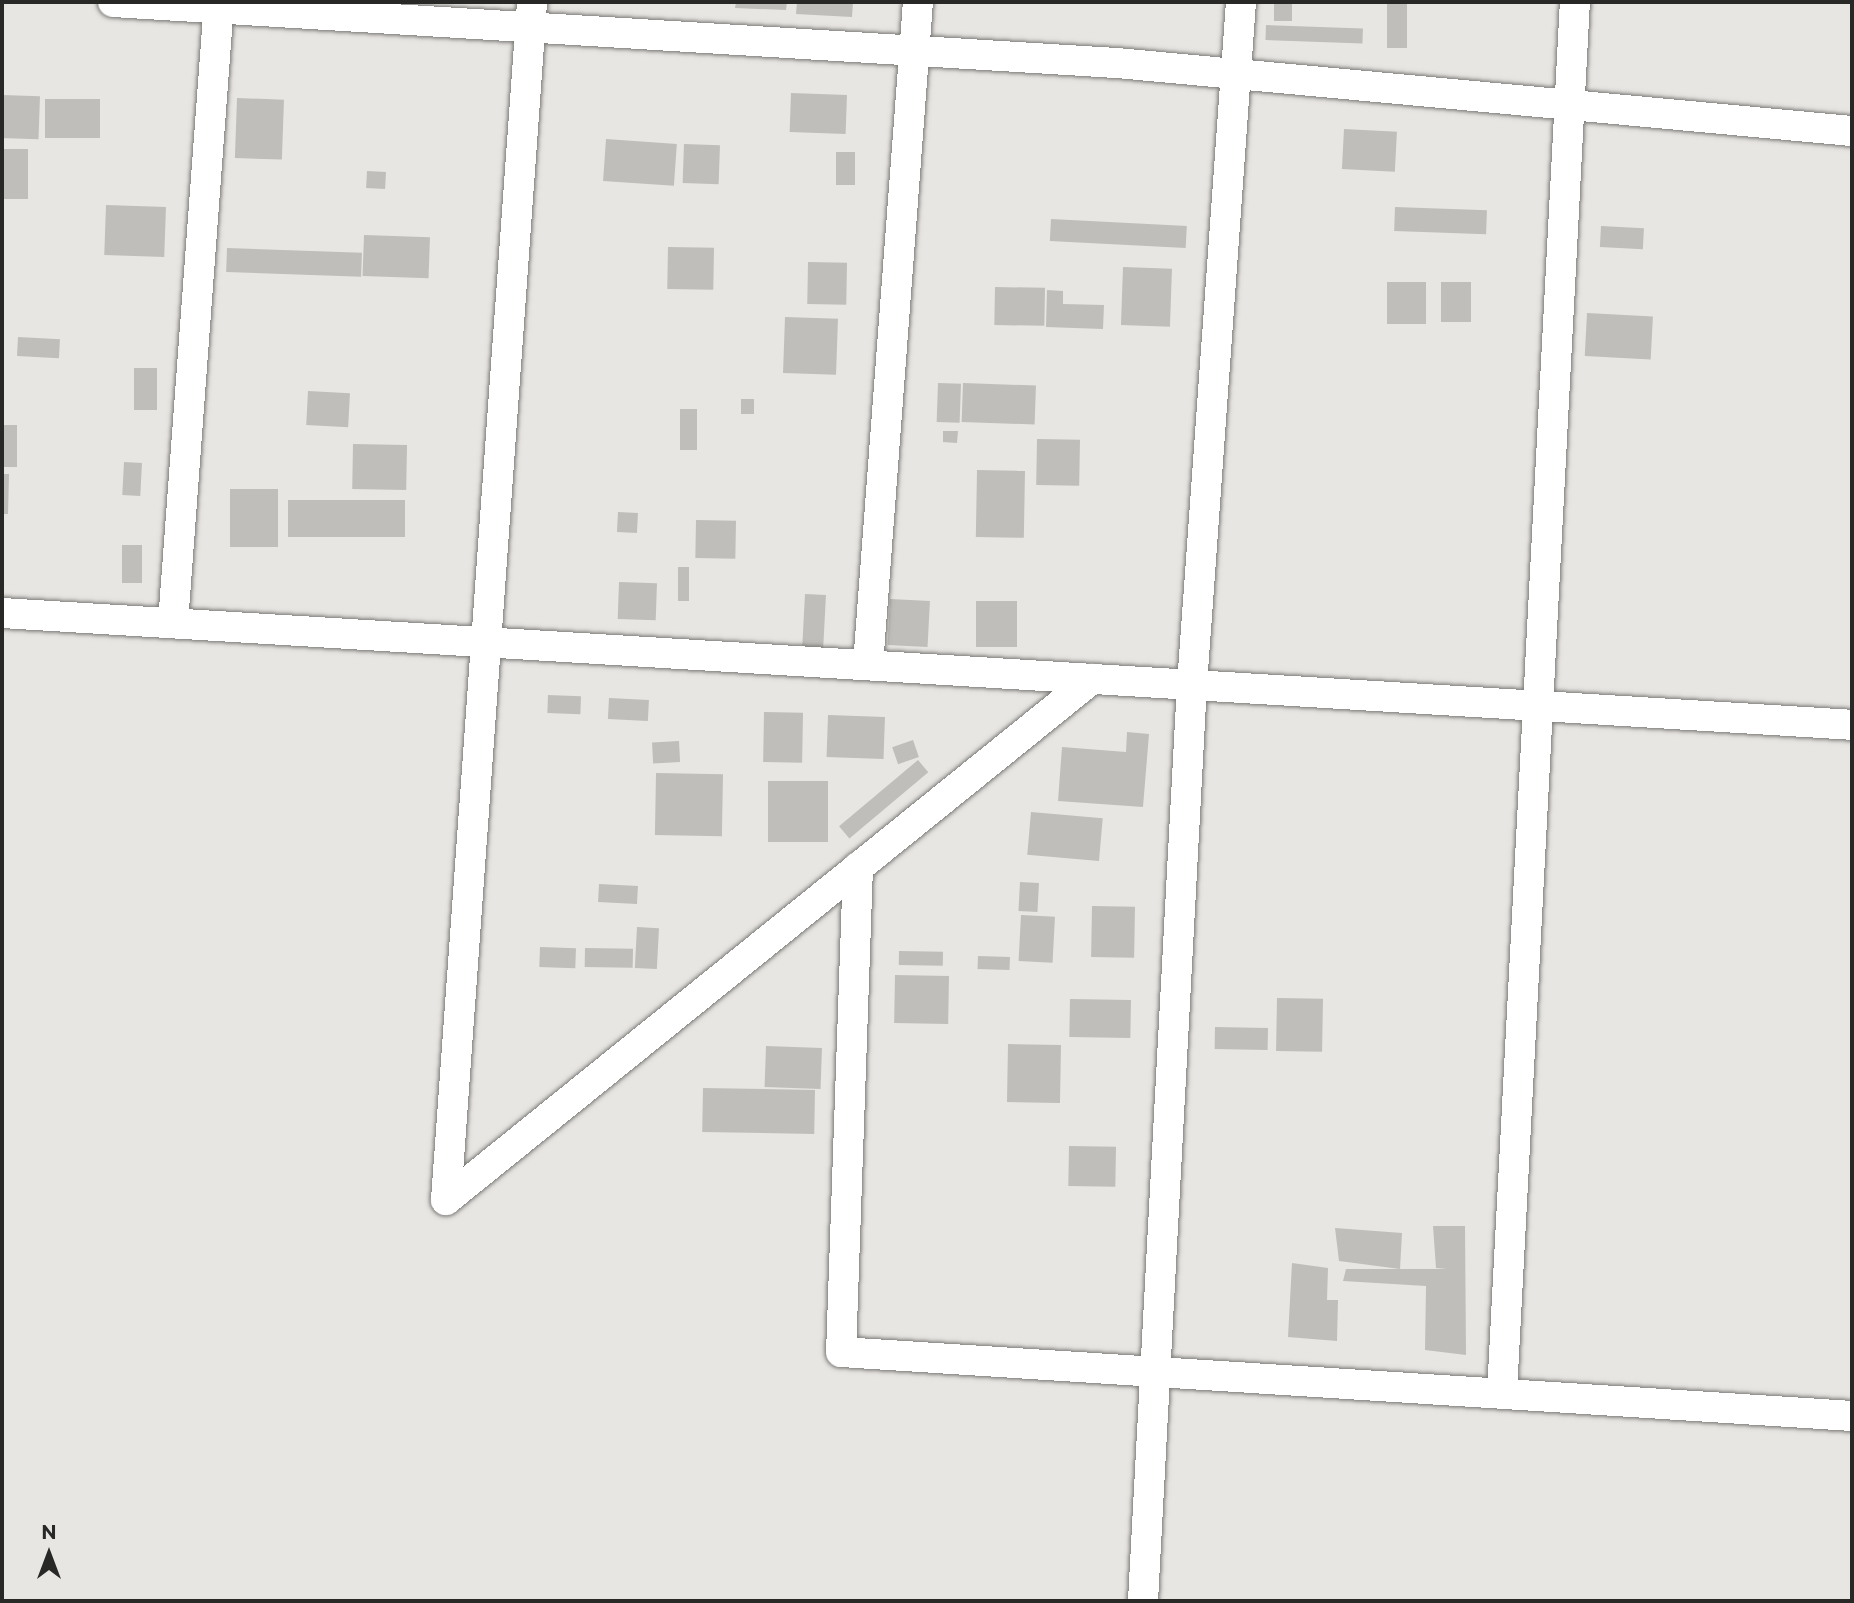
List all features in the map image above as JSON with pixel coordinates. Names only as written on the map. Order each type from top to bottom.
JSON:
[{"type":"street","points":[[113,2],[531,14],[914,51],[1236,74],[1852,131]]},
{"type":"street","points":[[868,665],[918,2]]},
{"type":"street","points":[[1143,1601],[1192,685],[1241,2]]},
{"type":"street","points":[[1502,1393],[1575,2]]},
{"type":"street","points":[[173,623],[218,5]]},
{"type":"street","points":[[531,14],[446,1200],[1092,679]]},
{"type":"street","points":[[2,613],[1852,724]]},
{"type":"street","points":[[858,867],[841,1352],[1852,1416]]},
{"type":"building","points":[[736,2],[787,2],[786,10],[735,8]]},
{"type":"building","points":[[797,2],[853,2],[852,17],[796,14]]},
{"type":"building","points":[[1274,2],[1292,2],[1292,21],[1274,21]]},
{"type":"building","points":[[1387,2],[1407,2],[1407,48],[1387,48]]},
{"type":"building","points":[[1266,25],[1363,28],[1362,43],[1265,40]]},
{"type":"building","points":[[791,93],[847,95],[846,134],[790,132]]},
{"type":"building","points":[[2,95],[40,96],[38,139],[2,138]]},
{"type":"building","points":[[237,98],[284,100],[282,160],[235,158]]},
{"type":"building","points":[[45,99],[100,99],[100,138],[45,138]]},
{"type":"building","points":[[1344,129],[1397,132],[1395,172],[1342,169]]},
{"type":"building","points":[[606,139],[677,144],[674,186],[603,181]]},
{"type":"building","points":[[684,144],[720,145],[719,184],[683,183]]},
{"type":"building","points":[[2,149],[28,149],[28,199],[2,199]]},
{"type":"building","points":[[836,152],[855,152],[855,185],[836,185]]},
{"type":"building","points":[[367,171],[386,172],[385,189],[366,188]]},
{"type":"building","points":[[106,205],[166,207],[164,257],[104,255]]},
{"type":"building","points":[[1395,207],[1487,210],[1486,234],[1394,231]]},
{"type":"building","points":[[1051,219],[1187,226],[1186,248],[1050,241]]},
{"type":"building","points":[[1601,226],[1644,228],[1643,249],[1600,247]]},
{"type":"building","points":[[364,235],[430,237],[429,278],[363,276]]},
{"type":"building","points":[[668,247],[714,248],[713,290],[667,289]]},
{"type":"building","points":[[227,248],[362,253],[361,277],[226,272]]},
{"type":"building","points":[[808,262],[847,263],[846,305],[807,304]]},
{"type":"building","points":[[1123,267],[1172,269],[1170,327],[1121,325]]},
{"type":"building","points":[[1387,282],[1426,282],[1426,324],[1387,324]]},
{"type":"building","points":[[1441,282],[1471,282],[1471,322],[1441,322]]},
{"type":"building","points":[[995,287],[1045,288],[1044,326],[994,325]]},
{"type":"building","points":[[1047,290],[1063,291],[1063,304],[1104,305],[1103,329],[1046,327]]},
{"type":"building","points":[[1587,313],[1653,316],[1651,359],[1585,356]]},
{"type":"building","points":[[785,317],[838,319],[836,375],[783,373]]},
{"type":"building","points":[[18,337],[60,339],[59,358],[17,356]]},
{"type":"building","points":[[134,368],[157,368],[157,410],[134,410]]},
{"type":"building","points":[[938,383],[961,384],[960,423],[937,422]]},
{"type":"building","points":[[963,383],[1036,386],[1035,425],[962,422]]},
{"type":"building","points":[[308,391],[350,393],[348,427],[306,425]]},
{"type":"building","points":[[741,399],[754,399],[754,414],[741,414]]},
{"type":"building","points":[[680,409],[697,409],[697,450],[680,450]]},
{"type":"building","points":[[2,425],[17,425],[17,467],[2,467]]},
{"type":"building","points":[[943,431],[958,431],[957,443],[943,442]]},
{"type":"building","points":[[1037,439],[1080,440],[1079,486],[1036,485]]},
{"type":"building","points":[[353,444],[407,445],[406,490],[352,489]]},
{"type":"building","points":[[124,462],[142,463],[140,496],[122,495]]},
{"type":"building","points":[[977,470],[1025,471],[1024,538],[976,537]]},
{"type":"building","points":[[2,474],[9,474],[8,514],[2,514]]},
{"type":"building","points":[[230,489],[278,489],[278,547],[230,547]]},
{"type":"building","points":[[288,500],[405,500],[405,537],[288,537]]},
{"type":"building","points":[[618,512],[638,513],[637,533],[617,532]]},
{"type":"building","points":[[696,520],[736,521],[735,559],[695,558]]},
{"type":"building","points":[[122,545],[142,545],[142,583],[122,583]]},
{"type":"building","points":[[678,567],[689,567],[689,601],[678,601]]},
{"type":"building","points":[[619,582],[657,583],[656,620],[618,619]]},
{"type":"building","points":[[805,594],[826,595],[823,653],[802,652]]},
{"type":"building","points":[[890,599],[930,601],[928,647],[888,645]]},
{"type":"building","points":[[976,601],[1017,601],[1017,647],[976,647]]},
{"type":"building","points":[[548,695],[581,696],[580,714],[547,713]]},
{"type":"building","points":[[609,698],[649,700],[648,721],[608,719]]},
{"type":"building","points":[[764,712],[803,713],[802,763],[763,762]]},
{"type":"building","points":[[828,715],[885,717],[883,759],[827,757]]},
{"type":"building","points":[[1127,732],[1149,734],[1143,807],[1058,801],[1062,747],[1126,752]]},
{"type":"building","points":[[913,740],[919,757],[898,764],[892,747]]},
{"type":"building","points":[[679,741],[680,762],[653,763],[652,742]]},
{"type":"building","points":[[918,760],[928,772],[849,838],[839,826]]},
{"type":"building","points":[[656,773],[723,774],[722,836],[655,835]]},
{"type":"building","points":[[768,781],[828,781],[828,842],[768,842]]},
{"type":"building","points":[[1031,812],[1103,818],[1099,861],[1027,855]]},
{"type":"building","points":[[1020,882],[1039,883],[1037,912],[1018,911]]},
{"type":"building","points":[[599,884],[638,886],[637,904],[598,902]]},
{"type":"building","points":[[1092,906],[1135,907],[1134,958],[1091,957]]},
{"type":"building","points":[[1021,915],[1055,917],[1053,963],[1019,961]]},
{"type":"building","points":[[637,927],[659,928],[657,969],[635,968]]},
{"type":"building","points":[[540,947],[576,948],[575,968],[539,967]]},
{"type":"building","points":[[585,948],[633,949],[633,968],[585,967]]},
{"type":"building","points":[[899,951],[943,952],[943,966],[899,965]]},
{"type":"building","points":[[978,956],[1010,957],[1010,970],[978,969]]},
{"type":"building","points":[[895,975],[949,976],[948,1024],[894,1023]]},
{"type":"building","points":[[1277,998],[1323,999],[1322,1052],[1276,1051]]},
{"type":"building","points":[[1070,999],[1131,1000],[1130,1038],[1069,1037]]},
{"type":"building","points":[[1215,1027],[1268,1028],[1268,1050],[1215,1049]]},
{"type":"building","points":[[1008,1044],[1061,1045],[1060,1103],[1007,1102]]},
{"type":"building","points":[[766,1046],[822,1048],[821,1089],[765,1087]]},
{"type":"building","points":[[703,1088],[815,1090],[814,1134],[702,1132]]},
{"type":"building","points":[[1069,1146],[1116,1147],[1115,1187],[1068,1186]]},
{"type":"building","points":[[1433,1226],[1465,1226],[1466,1355],[1425,1350],[1426,1286],[1343,1281],[1346,1269],[1447,1269],[1436,1268]]},
{"type":"building","points":[[1335,1228],[1402,1233],[1400,1269],[1339,1261]]},
{"type":"building","points":[[1292,1263],[1328,1268],[1327,1300],[1338,1300],[1337,1341],[1288,1337]]}]
